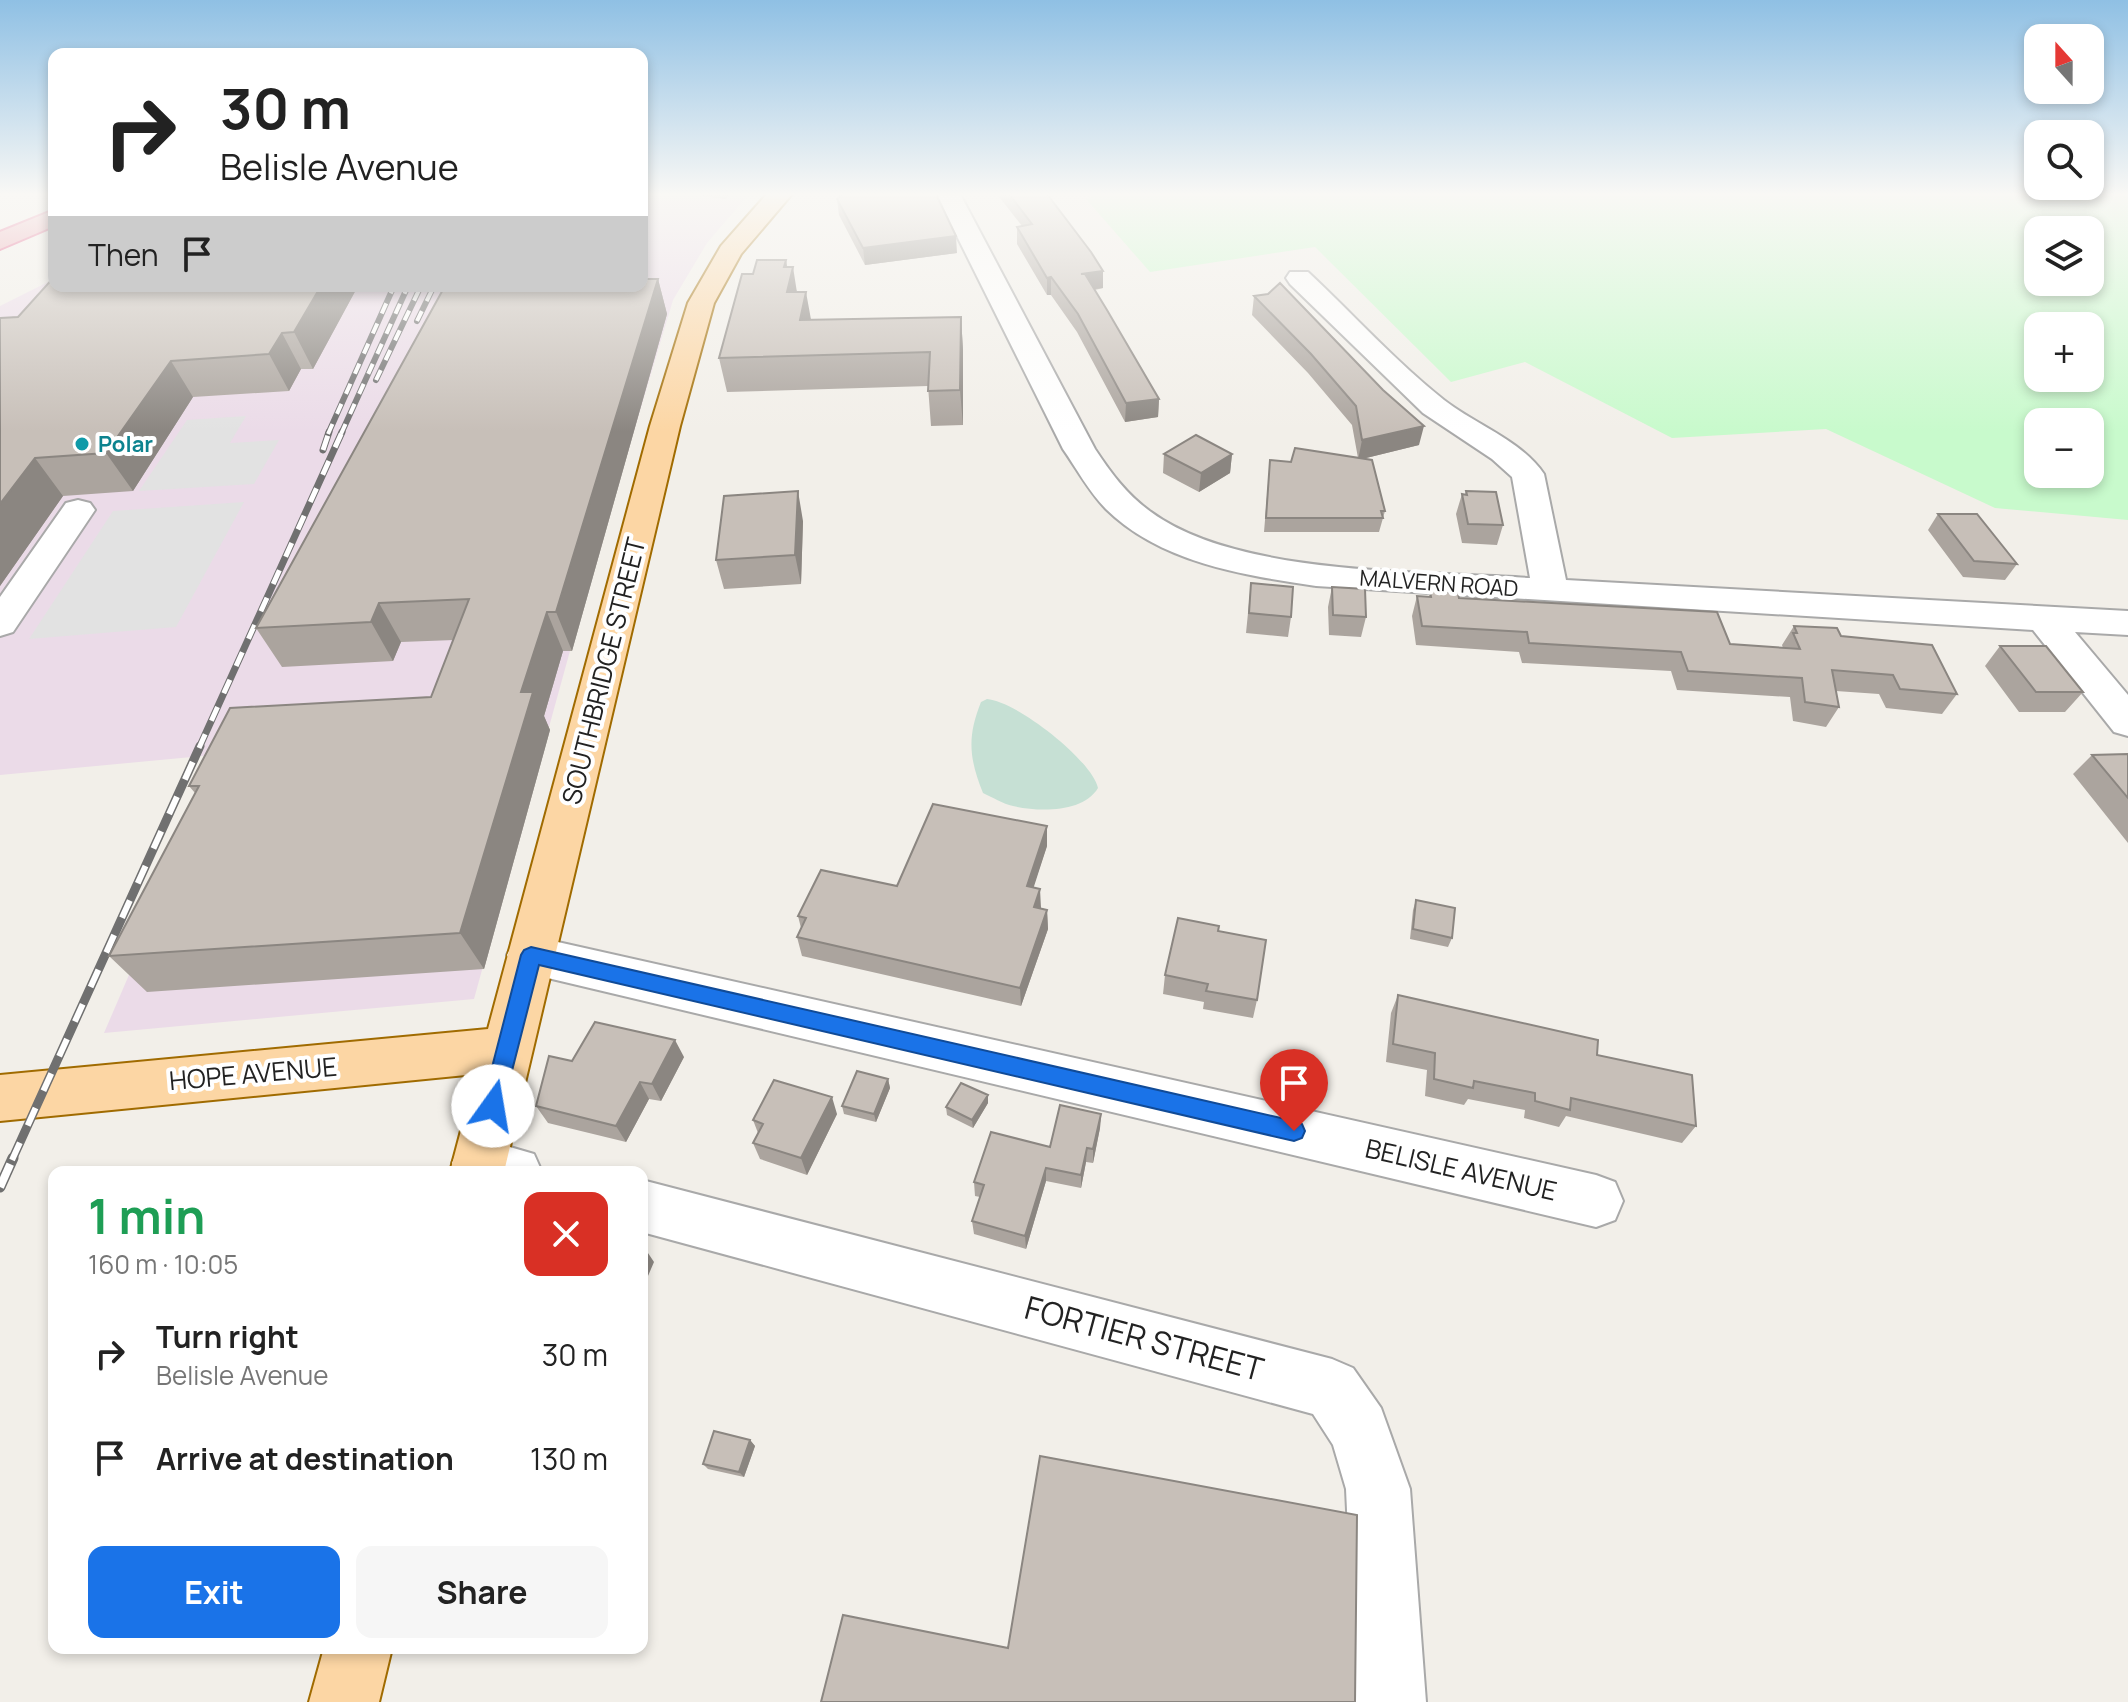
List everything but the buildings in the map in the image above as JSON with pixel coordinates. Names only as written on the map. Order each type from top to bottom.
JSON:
[{"type":"main road","name":"SOUTHBRIDGE STREET","points":[[490,1166],[506,1049],[665,426],[701,303],[717,273]]},
{"type":"main road","name":"HOPE AVENUE","points":[[0,1098],[506,1049]]},
{"type":"main road","points":[[344,1702],[356,1654]]},
{"type":"street","name":"MALVERN ROAD","points":[[989,273],[1079,449],[1120,504],[1149,526],[1192,548],[1253,566],[1316,575],[2128,623]]},
{"type":"street","points":[[1299,278],[1434,407],[1503,452],[1528,474],[1550,590]]},
{"type":"street","points":[[0,624],[78,510]]},
{"type":"street","points":[[2043,618],[2128,722]]},
{"type":"street","name":"BELISLE AVENUE","points":[[531,955],[1596,1201]]},
{"type":"street","name":"FORTIER STREET","points":[[648,1208],[1332,1389],[1359,1430],[1378,1489],[1391,1702]]},
{"type":"shaded area","points":[[648,273],[689,273],[673,300],[589,582],[474,999],[104,1033],[224,754],[0,775],[0,306],[48,282],[48,292],[648,292]]},
{"type":"shaded area","points":[[246,416],[230,443],[279,440],[254,484],[139,491],[187,420]]},
{"type":"shaded area","points":[[244,502],[176,627],[29,639],[113,511]]},
{"type":"green space","points":[[1342,273],[2024,273],[2024,296],[2104,296],[2104,273],[2128,273],[2128,520],[1995,508],[1826,429],[1672,438],[1525,362],[1451,382]]},
{"type":"green space","points":[[987,699],[1016,710],[1051,734],[1082,763],[1098,788],[1082,802],[1047,810],[1009,805],[983,793],[975,769],[972,737],[981,702]]},
{"type":"railway","points":[[328,434],[391,292]]},
{"type":"railway","points":[[341,434],[405,292]]},
{"type":"railway","points":[[376,380],[418,292]]},
{"type":"railway","points":[[417,321],[431,292]]},
{"type":"railway","points":[[323,450],[329,432]]},
{"type":"railway","points":[[199,748],[342,432]]},
{"type":"railway","points":[[12,1160],[200,746]]},
{"type":"railway","points":[[0,1187],[13,1158]]},
{"type":"place","name":"Polar","points":[[82,444]]},
{"type":"route","points":[[493,1106],[531,955],[1294,1131]]}]
